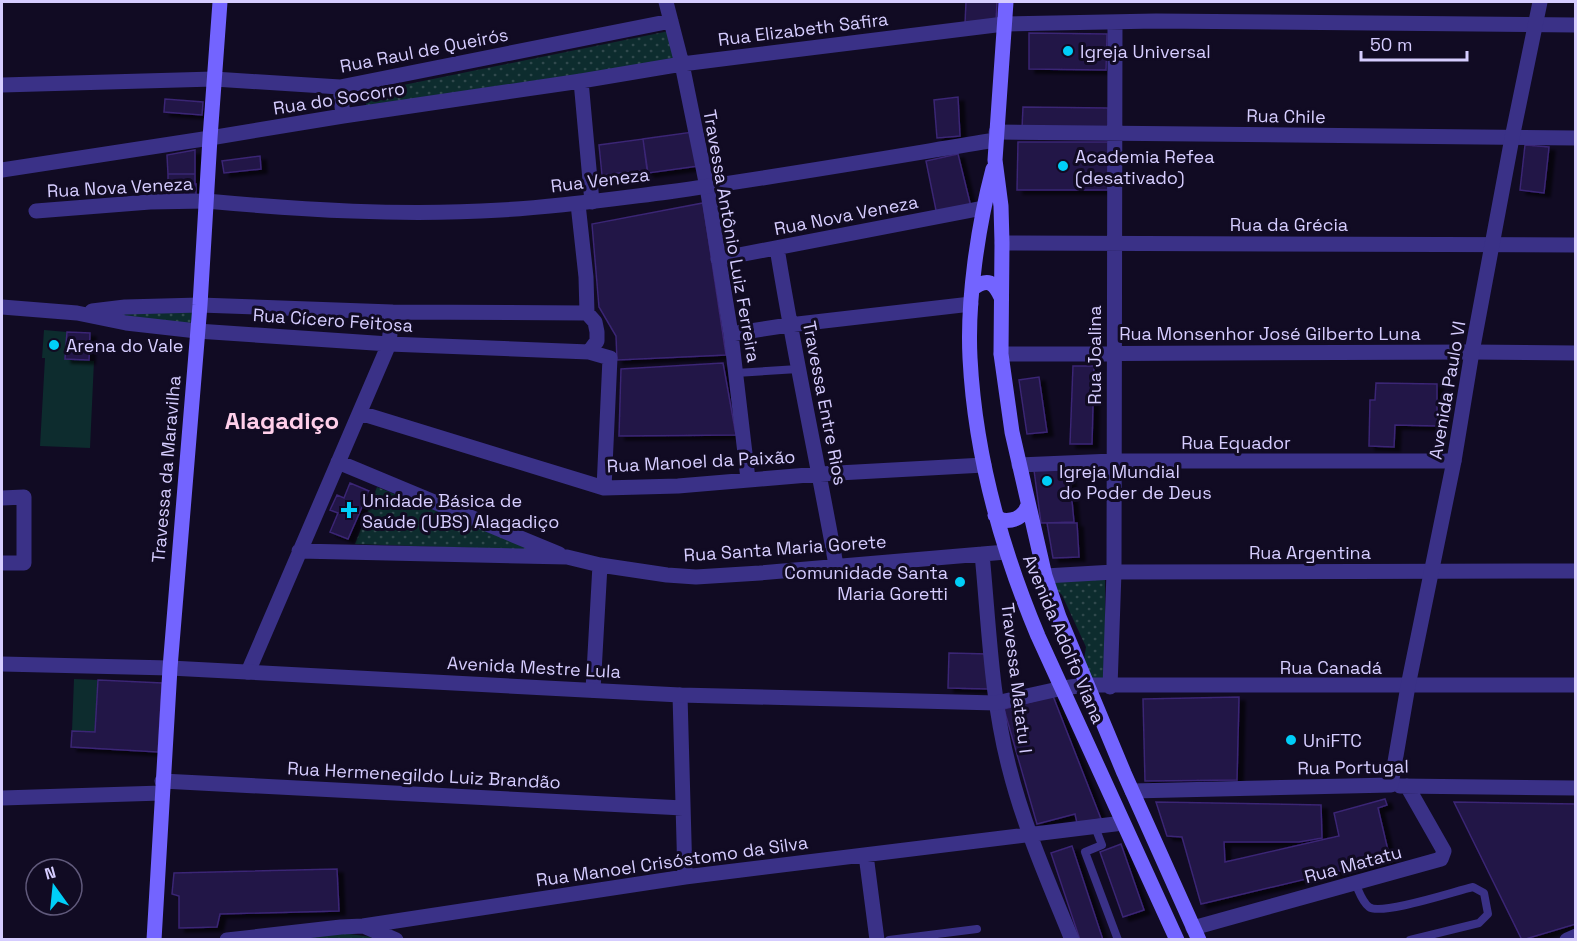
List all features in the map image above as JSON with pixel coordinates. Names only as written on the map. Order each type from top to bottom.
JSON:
[{"type":"main road","name":"Travessa da Maravilha","points":[[153,939],[170,668],[200,305],[220,2]]},
{"type":"main road","name":"Avenida Adolfo Viana","points":[[1006,2],[995,160],[1001,206],[1001,354],[1019,465],[1044,576],[1086,685],[1196,934]]},
{"type":"main road","name":"Avenida Adolfo Viana","points":[[995,160],[983,208],[971,304],[970,356],[973,399],[995,514],[1006,552],[1038,636],[1123,823],[1172,938]]},
{"type":"main road","points":[[973,288],[989,282],[997,287],[1002,297]]},
{"type":"main road","points":[[995,514],[1001,520],[1014,520],[1022,516],[1028,505]]},
{"type":"street","name":"Travessa Antônio Luiz Ferreira","points":[[666,2],[682,64],[707,187],[731,334],[748,479]]},
{"type":"street","name":"Avenida Paulo VI","points":[[1391,785],[1408,686],[1454,461],[1512,138],[1540,2]]},
{"type":"street","name":"Rua Raul de Queirós","points":[[2,85],[214,79],[340,87],[671,21]]},
{"type":"street","name":"Rua Elizabeth Safira","points":[[682,64],[1004,24],[1156,21],[1575,25]]},
{"type":"street","name":"Rua Joalina","points":[[1110,687],[1114,572],[1115,23]]},
{"type":"street","name":"Rua do Socorro","points":[[2,170],[682,64]]},
{"type":"street","points":[[581,81],[587,313],[595,322],[597,332],[597,341],[589,352],[610,358],[604,488]]},
{"type":"street","points":[[340,87],[343,116]]},
{"type":"street","name":"Rua Chile","points":[[996,136],[1115,134],[1575,138]]},
{"type":"street","name":"Rua Veneza","points":[[206,201],[285,208],[440,213],[500,210],[585,203],[765,179],[996,136]]},
{"type":"street","name":"Rua Nova Veneza","points":[[36,211],[150,202],[206,201]]},
{"type":"street","name":"Rua Nova Veneza","points":[[718,259],[983,208]]},
{"type":"street","name":"Rua da Grécia","points":[[1002,243],[1575,244]]},
{"type":"street","name":"Travessa Entre Rios","points":[[777,248],[789,325],[836,565]]},
{"type":"street","points":[[731,334],[971,304]]},
{"type":"street","name":"Rua Cícero Feitosa","points":[[77,313],[125,307],[200,305],[392,312],[587,313]]},
{"type":"street","name":"Rua Cícero Feitosa","points":[[2,307],[77,313],[197,331],[389,344],[589,352]]},
{"type":"street","points":[[248,672],[389,344],[392,312]]},
{"type":"street","name":"Rua Monsenhor José Gilberto Luna","points":[[1001,354],[1472,351],[1575,353]]},
{"type":"street","name":"Rua Manoel da Paixão","points":[[360,412],[604,488],[678,486],[820,474],[984,465]]},
{"type":"street","name":"Rua Equador","points":[[1019,465],[1113,461],[1454,461]]},
{"type":"street","name":"Rua Santa Maria Gorete","points":[[338,462],[567,557],[600,565],[667,575],[696,577],[760,573],[1006,552]]},
{"type":"street","points":[[2,498],[24,497],[24,563],[2,563]]},
{"type":"street","name":"Rua Santa Maria Gorete","points":[[299,551],[567,557]]},
{"type":"street","name":"Travessa Matatu I","points":[[982,554],[996,703],[1009,767],[1030,836],[1072,939]]},
{"type":"street","points":[[593,690],[600,565]]},
{"type":"street","name":"Rua Argentina","points":[[1044,576],[1114,572],[1575,571]]},
{"type":"street","name":"Avenida Mestre Lula","points":[[2,664],[170,668],[680,695],[996,703],[1086,685]]},
{"type":"street","name":"Rua Canadá","points":[[1086,685],[1110,687],[1575,684]]},
{"type":"street","points":[[680,695],[685,877]]},
{"type":"street","name":"Rua Portugal","points":[[1132,791],[1391,785],[1575,788]]},
{"type":"street","name":"Rua Matatu","points":[[1196,934],[1355,883],[1441,859],[1444,851],[1407,786]]},
{"type":"street","name":"Rua Hermenegildo Luiz Brandão","points":[[2,798],[162,787],[683,808]]},
{"type":"street","name":"Rua Manoel Crisóstomo da Silva","points":[[227,939],[363,926],[685,877],[1123,823]]},
{"type":"street","points":[[866,855],[877,939]]},
{"type":"street","points":[[363,926],[396,939]]},
{"type":"street","points":[[1567,939],[1575,936]]},
{"type":"lane","points":[[736,373],[798,369]]},
{"type":"lane","points":[[1095,827],[1102,845],[1085,852],[1118,939]]},
{"type":"lane","points":[[1355,883],[1363,901],[1370,908],[1378,910],[1392,909],[1473,887],[1484,893],[1488,914],[1479,923],[1410,939]]},
{"type":"lane","points":[[890,939],[977,929]]},
{"type":"green space","points":[[679,29],[684,57],[367,110],[364,93]]},
{"type":"green space","points":[[193,309],[190,328],[104,313]]},
{"type":"green space","points":[[44,330],[67,332],[65,359],[94,361],[90,448],[40,446],[45,358],[42,358]]},
{"type":"green space","points":[[377,487],[533,550],[355,544]]},
{"type":"green space","points":[[1103,577],[1105,580],[1105,676],[1100,680],[1094,680],[1084,660],[1086,647],[1062,595],[1055,588],[1054,578]]},
{"type":"green space","points":[[74,679],[98,680],[95,732],[72,731]]},
{"type":"green space","points":[[327,931],[384,940],[270,940]]},
{"type":"building","points":[[966,2],[997,2],[996,21],[965,24]]},
{"type":"building","name":"Igreja Universal","points":[[1029,33],[1107,34],[1106,70],[1029,69]]},
{"type":"building","points":[[958,97],[960,136],[937,138],[934,100]]},
{"type":"building","points":[[165,99],[203,102],[202,115],[164,112]]},
{"type":"building","points":[[1023,107],[1108,108],[1108,130],[1022,129]]},
{"type":"building","points":[[693,132],[698,166],[648,173],[643,139]]},
{"type":"building","points":[[643,139],[647,170],[602,175],[599,145]]},
{"type":"building","name":"Academia Refea (desativado)","points":[[1018,142],[1108,142],[1108,190],[1017,190]]},
{"type":"building","points":[[1525,145],[1549,147],[1544,193],[1520,190]]},
{"type":"building","points":[[195,150],[195,174],[168,174],[167,155]]},
{"type":"building","points":[[958,154],[971,207],[937,215],[926,161]]},
{"type":"building","points":[[260,156],[261,169],[224,173],[222,161]]},
{"type":"building","points":[[168,174],[195,174],[195,184],[168,184]]},
{"type":"building","points":[[168,184],[196,184],[196,195],[167,195]]},
{"type":"building","points":[[703,203],[726,355],[617,360],[616,336],[599,307],[592,224]]},
{"type":"building","points":[[67,332],[90,333],[89,360],[65,359]]},
{"type":"building","points":[[723,363],[736,435],[619,436],[621,369]]},
{"type":"building","points":[[1073,366],[1094,366],[1092,444],[1070,444]]},
{"type":"building","points":[[1039,377],[1047,432],[1027,434],[1019,380]]},
{"type":"building","points":[[1376,383],[1437,384],[1437,426],[1395,425],[1394,447],[1369,446],[1370,400],[1375,400]]},
{"type":"building","points":[[1034,470],[1069,470],[1074,522],[1041,523]]},
{"type":"building","points":[[350,483],[369,491],[348,539],[330,532],[338,513],[330,510],[337,495],[344,498]]},
{"type":"building","points":[[1047,523],[1077,523],[1079,557],[1053,558]]},
{"type":"building","points":[[949,653],[988,654],[989,689],[948,688]]},
{"type":"building","points":[[98,680],[162,683],[158,752],[71,747],[72,731],[95,732]]},
{"type":"building","points":[[1053,696],[1101,819],[1077,823],[1075,814],[1037,824],[1004,709]]},
{"type":"building","points":[[1239,697],[1237,780],[1145,781],[1143,699]]},
{"type":"building","points":[[1385,799],[1387,805],[1378,808],[1390,859],[1201,904],[1182,837],[1167,836],[1156,802],[1321,805],[1322,838],[1299,842],[1224,842],[1225,862],[1339,836],[1334,813]]},
{"type":"building","points":[[1454,802],[1576,804],[1576,924],[1522,940]]},
{"type":"building","points":[[1121,844],[1144,910],[1123,917],[1100,852]]},
{"type":"building","points":[[1072,846],[1103,940],[1080,940],[1051,853]]},
{"type":"building","points":[[337,869],[339,911],[220,914],[217,927],[179,928],[179,896],[172,894],[174,873]]},
{"type":"place","name":"Igreja Universal","points":[[1068,51]]},
{"type":"place","name":"Academia Refea (desativado)","points":[[1063,166]]},
{"type":"place","name":"Arena do Vale","points":[[54,345]]},
{"type":"place","name":"Igreja Mundial do Poder de Deus","points":[[1047,481]]},
{"type":"place","name":"Unidade Básica de Saúde (UBS) Alagadiço","points":[[349,510]]},
{"type":"place","name":"Comunidade Santa Maria Goretti","points":[[960,582]]},
{"type":"place","name":"UniFTC","points":[[1291,740]]},
{"type":"district","name":"Alagadiço","points":[[282,420]]}]
